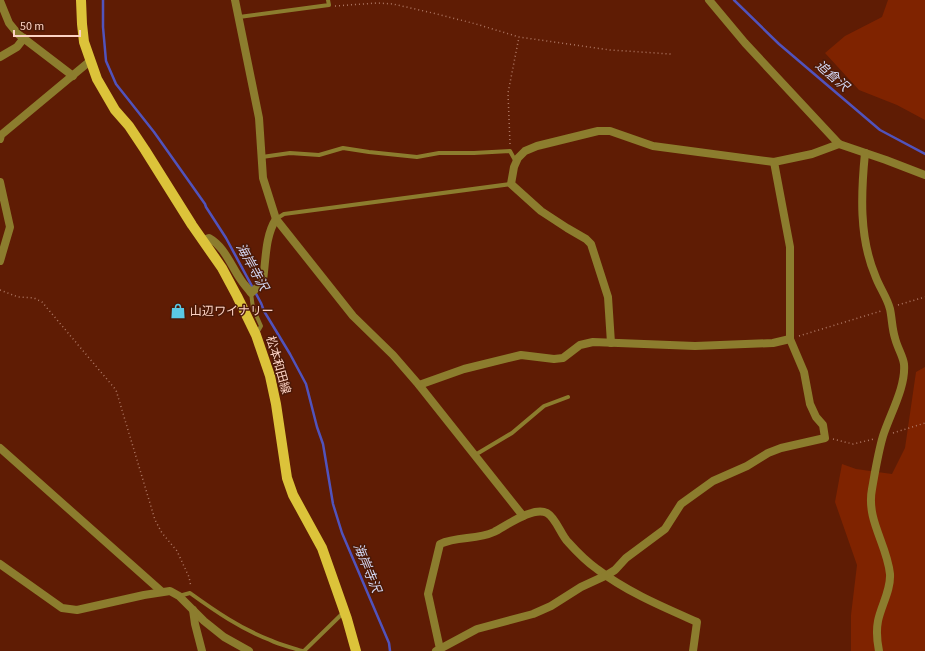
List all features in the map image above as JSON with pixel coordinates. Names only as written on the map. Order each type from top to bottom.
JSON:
[{"type":"main road","name":"松本和田線","points":[[81,0],[84,42],[97,79],[106,95],[145,150],[222,268],[238,296],[256,335],[270,376],[276,404],[287,478],[293,495],[322,548],[356,651]]},
{"type":"street","points":[[235,0],[240,17],[259,118],[263,178],[276,219],[353,316],[393,355],[419,385],[523,516]]},
{"type":"street","points":[[709,0],[756,54],[839,144],[925,175]]},
{"type":"street","points":[[0,1],[9,23],[18,34],[73,76]]},
{"type":"street","points":[[0,57],[17,47],[24,38]]},
{"type":"street","points":[[0,136],[90,61]]},
{"type":"street","points":[[611,343],[608,297],[591,244],[586,239],[541,212],[511,184],[516,162],[525,151],[537,146],[598,131],[610,131],[653,146],[774,162],[812,154],[839,144]]},
{"type":"street","points":[[864,153],[862,185],[863,221],[868,253],[875,275],[890,308],[894,337],[904,363],[903,383],[883,437],[871,491],[871,510],[886,557],[890,576],[887,592],[878,621],[877,639],[879,651]]},
{"type":"street","points":[[693,651],[697,622],[646,600],[607,575],[597,570],[567,542],[555,522],[547,513],[538,511],[523,516],[492,533],[475,538],[447,541],[440,544],[428,594],[438,650],[477,629],[533,614],[551,606],[581,587],[607,575],[615,570],[626,558],[665,529],[680,504],[713,481],[747,466],[768,453],[781,448],[825,438],[822,425],[816,417],[810,404],[804,372],[790,339],[790,247],[774,162]]},
{"type":"street","points":[[0,182],[10,227],[0,261]]},
{"type":"street","points":[[203,240],[209,238],[217,244],[241,280],[251,292],[261,284],[263,280],[268,237],[271,226],[276,219]]},
{"type":"street","points":[[419,385],[464,369],[521,355],[554,359],[563,358],[580,345],[594,342],[695,346],[773,343],[790,339]]},
{"type":"street","points":[[0,448],[161,591]]},
{"type":"street","points":[[0,564],[62,608],[77,610],[161,591],[170,591],[179,596],[204,621],[224,637],[249,651]]},
{"type":"street","points":[[193,610],[202,651]]},
{"type":"lane","points":[[240,17],[328,2]]},
{"type":"lane","points":[[261,157],[290,153],[319,155],[343,148],[417,157],[439,153],[510,151],[516,162]]},
{"type":"lane","points":[[276,219],[284,214],[511,184]]},
{"type":"lane","points":[[251,292],[253,308],[261,326],[256,335]]},
{"type":"lane","points":[[475,455],[512,433],[544,406],[568,398]]},
{"type":"lane","points":[[179,596],[190,593],[219,614],[243,627],[270,640],[303,651],[344,611]]},
{"type":"path","points":[[328,2],[336,6],[377,3],[393,4],[476,24],[519,37],[610,50],[671,54]]},
{"type":"path","points":[[510,151],[508,93],[519,37]]},
{"type":"path","points":[[0,290],[18,297],[34,298],[42,302],[116,390],[155,520],[162,533],[178,551],[189,577],[191,587],[190,593]]},
{"type":"path","points":[[790,339],[925,297]]},
{"type":"shaded area","points":[[888,0],[925,0],[925,120],[897,105],[859,90],[825,53],[845,36],[882,17]]},
{"type":"shaded area","points":[[925,367],[925,651],[851,651],[851,615],[857,565],[835,502],[842,464],[856,469],[892,474],[905,448],[916,372]]},
{"type":"waterway","name":"海岸寺沢","points":[[103,0],[103,27],[106,61],[116,84],[154,132],[205,204],[226,238],[264,311],[306,384],[323,444],[333,504],[342,533],[389,643],[390,651]]},
{"type":"waterway","name":"追倉沢","points":[[734,0],[779,44],[880,130],[925,154]]},
{"type":"place","name":"山辺ワイナリー","points":[[178,311]]}]
